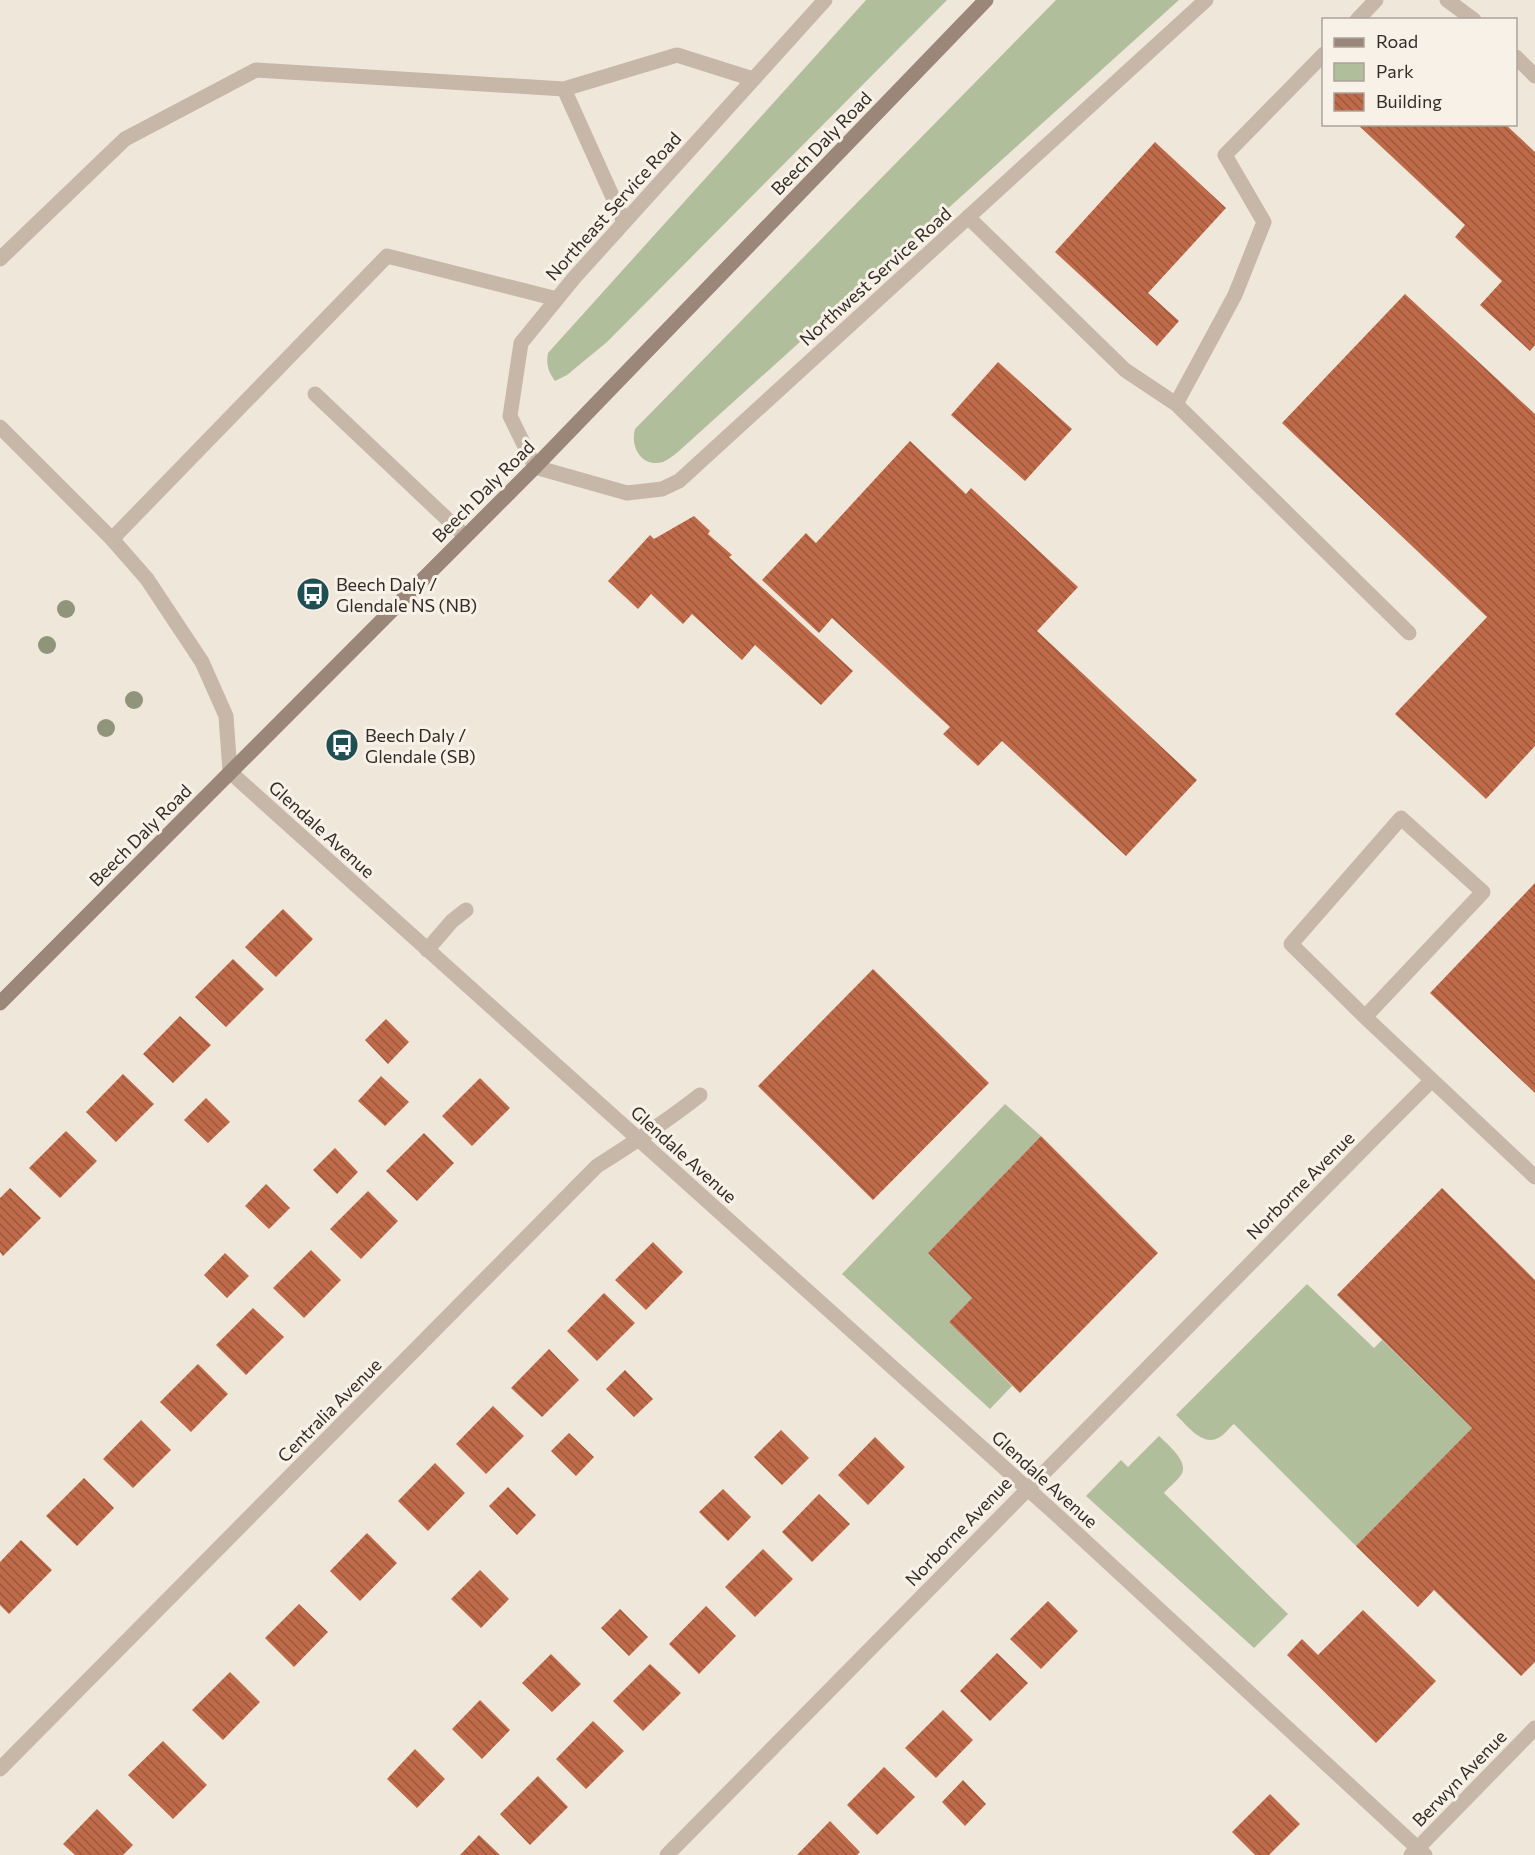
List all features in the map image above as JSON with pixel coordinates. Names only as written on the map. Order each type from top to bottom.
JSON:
[{"type":"main road","name":"Beech Daly Road","points":[[0,1003],[535,468],[986,0]]},
{"type":"street","name":"Northeast Service Road","points":[[535,468],[510,416],[521,343],[624,222],[825,0]]},
{"type":"street","name":"Northwest Service Road","points":[[535,468],[627,493],[662,489],[679,481],[1206,0]]},
{"type":"street","points":[[1359,18],[1376,0]]},
{"type":"street","points":[[1447,0],[1471,18]]},
{"type":"street","points":[[0,259],[125,140],[256,70],[564,90],[677,55],[753,79]]},
{"type":"street","points":[[1176,404],[1235,295],[1264,222],[1225,155],[1322,55]]},
{"type":"street","points":[[1517,59],[1535,76]]},
{"type":"street","points":[[564,90],[624,222]]},
{"type":"street","points":[[968,217],[1125,370],[1176,404],[1409,633]]},
{"type":"street","points":[[112,539],[387,256],[557,299]]},
{"type":"street","points":[[315,394],[465,536]]},
{"type":"street","points":[[0,427],[112,539],[147,579],[202,662],[226,716],[230,772]]},
{"type":"street","name":"Glendale Avenue","points":[[230,772],[1026,1488],[1418,1853]]},
{"type":"street","points":[[1365,1017],[1483,892],[1401,818],[1291,944],[1365,1017],[1535,1177]]},
{"type":"street","points":[[427,951],[452,921],[466,910]]},
{"type":"street","name":"Norborne Avenue","points":[[667,1855],[1026,1488],[1432,1080]]},
{"type":"street","name":"Centralia Avenue","points":[[0,1769],[597,1166],[637,1138],[667,1121],[700,1095]]},
{"type":"street","name":"Berwyn Avenue","points":[[1418,1853],[1535,1728]]},
{"type":"green space","points":[[866,0],[947,0],[607,342],[567,375],[555,381],[548,367],[548,353]]},
{"type":"green space","points":[[1056,0],[1179,0],[679,451],[663,462],[655,463],[643,459],[634,442],[635,429]]},
{"type":"green space","points":[[1005,1104],[1041,1136],[928,1253],[972,1298],[949,1322],[1012,1386],[990,1409],[842,1274]]},
{"type":"green space","points":[[1307,1284],[1374,1348],[1382,1340],[1472,1428],[1356,1546],[1234,1424],[1220,1437],[1208,1440],[1196,1434],[1176,1415]]},
{"type":"green space","points":[[1159,1436],[1180,1459],[1183,1470],[1164,1493],[1288,1614],[1254,1648],[1086,1496],[1121,1460],[1128,1467]]},
{"type":"building","points":[[1359,126],[1507,126],[1535,152],[1535,345],[1530,351],[1480,305],[1502,281],[1455,237],[1465,225]]},
{"type":"building","points":[[1155,142],[1226,208],[1148,293],[1179,321],[1157,346],[1055,252]]},
{"type":"building","points":[[1405,294],[1535,414],[1535,746],[1486,799],[1395,714],[1487,617],[1282,423]]},
{"type":"building","points":[[998,362],[1072,429],[1025,481],[951,415]]},
{"type":"building","points":[[910,441],[966,494],[971,488],[1078,587],[1037,631],[1197,780],[1126,856],[1002,741],[978,766],[943,734],[950,727],[832,618],[819,633],[762,580],[806,533],[816,543]]},
{"type":"building","points":[[694,516],[710,531],[708,534],[732,555],[729,557],[853,671],[821,705],[755,645],[742,660],[692,614],[683,624],[651,594],[638,609],[608,581],[650,535],[654,539]]},
{"type":"building","points":[[1535,883],[1535,1093],[1430,993]]},
{"type":"building","points":[[283,909],[313,939],[276,977],[245,947]]},
{"type":"building","points":[[233,959],[264,989],[226,1027],[195,997]]},
{"type":"building","points":[[873,969],[989,1083],[873,1200],[758,1086]]},
{"type":"building","points":[[180,1016],[211,1045],[173,1083],[143,1054]]},
{"type":"building","points":[[386,1019],[409,1042],[388,1064],[365,1040]]},
{"type":"building","points":[[123,1074],[154,1104],[116,1142],[86,1112]]},
{"type":"building","points":[[381,1076],[409,1102],[385,1126],[358,1101]]},
{"type":"building","points":[[480,1078],[510,1108],[472,1146],[442,1116]]},
{"type":"building","points":[[206,1098],[230,1122],[208,1143],[184,1120]]},
{"type":"building","points":[[66,1131],[97,1161],[60,1198],[29,1168]]},
{"type":"building","points":[[424,1133],[454,1163],[417,1201],[386,1171]]},
{"type":"building","points":[[1041,1136],[1158,1253],[1020,1393],[949,1322],[972,1298],[928,1253]]},
{"type":"building","points":[[335,1148],[358,1172],[337,1194],[313,1170]]},
{"type":"building","points":[[266,1184],[290,1208],[269,1229],[245,1206]]},
{"type":"building","points":[[10,1188],[41,1218],[3,1256],[0,1252],[0,1198]]},
{"type":"building","points":[[1442,1188],[1535,1280],[1535,1662],[1521,1676],[1434,1590],[1418,1607],[1356,1546],[1472,1428],[1337,1295]]},
{"type":"building","points":[[368,1191],[398,1221],[361,1259],[330,1229]]},
{"type":"building","points":[[653,1242],[683,1272],[646,1310],[615,1280]]},
{"type":"building","points":[[311,1250],[341,1280],[304,1318],[273,1288]]},
{"type":"building","points":[[225,1253],[249,1276],[227,1298],[204,1275]]},
{"type":"building","points":[[604,1293],[635,1323],[597,1361],[567,1331]]},
{"type":"building","points":[[253,1308],[284,1337],[246,1375],[216,1345]]},
{"type":"building","points":[[549,1349],[579,1380],[542,1417],[511,1388]]},
{"type":"building","points":[[198,1364],[228,1394],[191,1432],[160,1402]]},
{"type":"building","points":[[625,1370],[653,1399],[634,1417],[606,1389]]},
{"type":"building","points":[[493,1406],[524,1436],[486,1474],[456,1444]]},
{"type":"building","points":[[141,1420],[171,1450],[133,1488],[103,1459]]},
{"type":"building","points":[[781,1430],[809,1458],[782,1485],[754,1457]]},
{"type":"building","points":[[569,1433],[594,1457],[576,1476],[551,1451]]},
{"type":"building","points":[[875,1437],[905,1467],[868,1505],[838,1475]]},
{"type":"building","points":[[435,1463],[465,1493],[428,1531],[398,1501]]},
{"type":"building","points":[[84,1478],[114,1508],[77,1546],[46,1516]]},
{"type":"building","points":[[508,1487],[536,1515],[517,1535],[489,1506]]},
{"type":"building","points":[[723,1489],[751,1517],[728,1541],[699,1512]]},
{"type":"building","points":[[819,1494],[850,1524],[812,1562],[782,1532]]},
{"type":"building","points":[[367,1533],[397,1563],[360,1601],[330,1571]]},
{"type":"building","points":[[21,1540],[52,1570],[9,1614],[0,1605],[0,1562]]},
{"type":"building","points":[[763,1549],[793,1579],[755,1617],[725,1587]]},
{"type":"building","points":[[480,1570],[509,1599],[481,1628],[451,1599]]},
{"type":"building","points":[[1048,1601],[1078,1631],[1041,1669],[1010,1639]]},
{"type":"building","points":[[299,1604],[328,1632],[294,1667],[265,1638]]},
{"type":"building","points":[[706,1606],[736,1636],[699,1674],[669,1644]]},
{"type":"building","points":[[620,1609],[648,1637],[629,1656],[601,1628]]},
{"type":"building","points":[[1363,1610],[1436,1681],[1376,1743],[1287,1655],[1302,1639],[1318,1655]]},
{"type":"building","points":[[997,1653],[1028,1683],[990,1721],[960,1691]]},
{"type":"building","points":[[551,1654],[581,1684],[552,1712],[522,1683]]},
{"type":"building","points":[[650,1664],[681,1693],[643,1731],[613,1701]]},
{"type":"building","points":[[230,1672],[260,1702],[223,1740],[192,1710]]},
{"type":"building","points":[[480,1700],[510,1730],[482,1759],[452,1729]]},
{"type":"building","points":[[943,1710],[973,1740],[936,1778],[905,1748]]},
{"type":"building","points":[[593,1721],[624,1751],[586,1789],[556,1759]]},
{"type":"building","points":[[163,1741],[207,1785],[173,1819],[128,1775]]},
{"type":"building","points":[[415,1749],[445,1779],[417,1808],[387,1779]]},
{"type":"building","points":[[884,1767],[915,1797],[877,1835],[847,1805]]},
{"type":"building","points":[[538,1776],[568,1807],[530,1845],[500,1814]]},
{"type":"building","points":[[963,1780],[986,1804],[965,1826],[942,1802]]},
{"type":"building","points":[[1270,1794],[1300,1824],[1269,1855],[1255,1855],[1232,1832]]},
{"type":"building","points":[[97,1809],[133,1845],[123,1855],[75,1855],[63,1844]]},
{"type":"building","points":[[830,1821],[860,1852],[857,1855],[797,1855]]},
{"type":"building","points":[[479,1835],[500,1855],[460,1855]]},
{"type":"place","name":"Beech Daly / Glendale NS (NB)","points":[[313,594]]},
{"type":"place","name":"Beech Daly / Glendale (SB)","points":[[342,745]]}]
